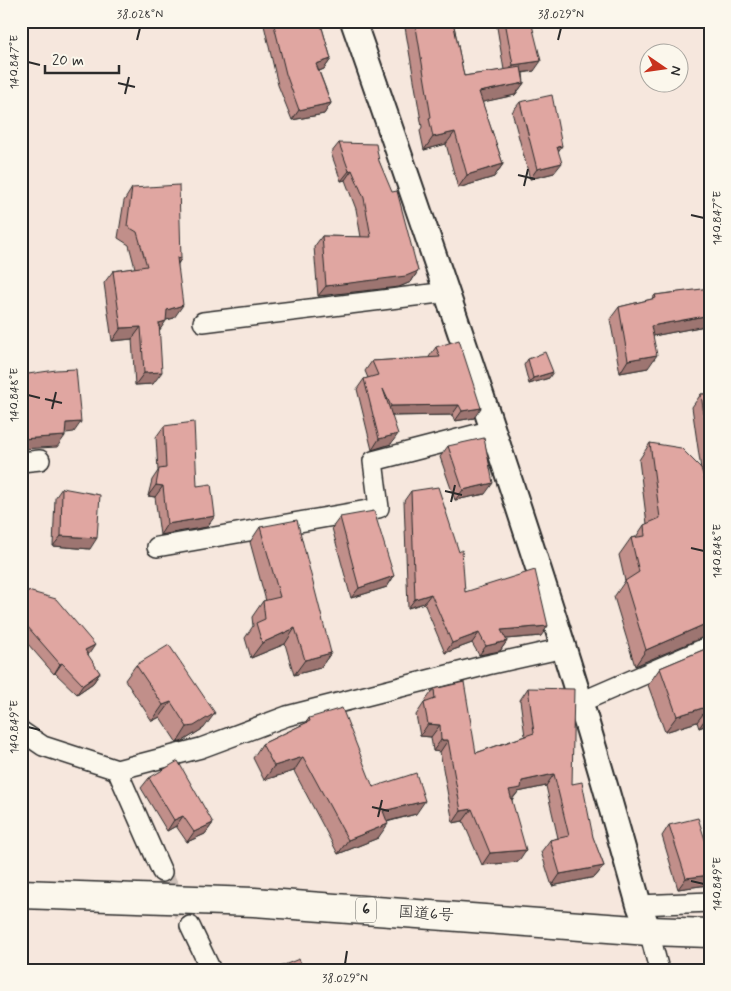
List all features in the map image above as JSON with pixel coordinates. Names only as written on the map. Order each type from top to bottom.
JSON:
[{"type":"highway","name":"国道6号","points":[[21,894],[254,902],[649,931],[710,933]]},
{"type":"street","points":[[352,21],[447,292],[564,648],[659,970]]},
{"type":"street","points":[[203,322],[447,292]]},
{"type":"street","points":[[157,547],[379,508],[374,461],[493,430]]},
{"type":"street","points":[[580,702],[710,646]]},
{"type":"street","points":[[21,731],[43,746],[118,770],[201,748],[287,716],[487,665],[564,648]]},
{"type":"street","points":[[118,770],[162,872]]},
{"type":"street","points":[[639,905],[710,902]]},
{"type":"street","points":[[190,926],[211,970]]},
{"type":"building","points":[[273,21],[320,21],[331,59],[316,64],[331,103],[299,110],[286,74]]},
{"type":"building","points":[[415,21],[453,21],[464,76],[521,67],[524,83],[479,92],[503,164],[467,175],[455,132],[433,137]]},
{"type":"building","points":[[505,21],[531,21],[541,61],[513,65]]},
{"type":"building","points":[[552,95],[562,146],[557,147],[562,163],[537,169],[520,102]]},
{"type":"building","points":[[339,143],[376,144],[379,161],[392,192],[397,191],[418,271],[406,276],[326,286],[322,236],[371,237],[364,198],[352,170],[349,171]]},
{"type":"building","points":[[179,185],[181,259],[177,258],[183,305],[167,310],[166,321],[159,323],[162,372],[144,373],[141,327],[121,328],[113,271],[147,266],[137,232],[127,226],[132,188]]},
{"type":"building","points":[[710,288],[710,315],[651,326],[657,355],[628,360],[619,307],[656,298],[655,295]]},
{"type":"building","points":[[459,340],[481,408],[462,411],[459,405],[391,406],[383,389],[398,434],[379,439],[364,379],[378,375],[372,361],[440,357],[436,347]]},
{"type":"building","points":[[545,352],[553,372],[533,378],[528,359]]},
{"type":"building","points":[[76,369],[81,422],[66,423],[65,436],[21,439],[21,375]]},
{"type":"building","points":[[701,394],[710,394],[710,456]]},
{"type":"building","points":[[194,422],[197,486],[211,484],[215,516],[167,524],[163,486],[156,485],[159,469],[166,468],[164,426]]},
{"type":"building","points":[[484,438],[493,483],[463,490],[448,446]]},
{"type":"building","points":[[650,443],[681,448],[701,468],[710,499],[710,622],[646,650],[625,581],[639,572],[631,538],[645,536],[644,525],[660,518]]},
{"type":"building","points":[[438,487],[459,552],[462,550],[465,592],[535,570],[548,626],[501,630],[507,641],[486,646],[479,633],[452,643],[431,594],[415,599],[411,491]]},
{"type":"building","points":[[62,488],[100,495],[97,538],[61,536]]},
{"type":"building","points":[[374,511],[394,576],[359,588],[340,517]]},
{"type":"building","points":[[297,520],[331,653],[305,660],[295,628],[262,643],[256,623],[265,619],[263,601],[280,597],[260,527]]},
{"type":"building","points":[[21,589],[56,599],[95,645],[85,650],[100,673],[83,685],[62,663],[60,664],[27,626],[24,628],[21,625]]},
{"type":"building","points":[[169,645],[215,713],[194,726],[187,727],[171,702],[163,705],[136,665]]},
{"type":"building","points":[[710,647],[710,709],[709,706],[677,716],[660,668]]},
{"type":"building","points":[[464,682],[476,753],[534,733],[528,688],[574,689],[572,784],[582,782],[593,837],[604,866],[560,874],[550,840],[569,836],[554,774],[522,781],[521,788],[509,790],[526,850],[490,853],[472,809],[461,811],[448,740],[441,740],[440,725],[428,724],[424,703],[435,699],[434,689]]},
{"type":"building","points":[[342,708],[373,787],[416,773],[425,801],[383,811],[388,824],[348,840],[303,757],[274,766],[262,744],[310,721],[309,718]]},
{"type":"building","points":[[178,761],[213,823],[194,832],[183,816],[174,820],[149,778]]},
{"type":"building","points":[[698,818],[710,855],[710,875],[686,878],[669,825]]},
{"type":"building","points":[[299,959],[304,970],[272,970]]},
{"type":"tunnel","points":[[162,872],[190,926]]}]
